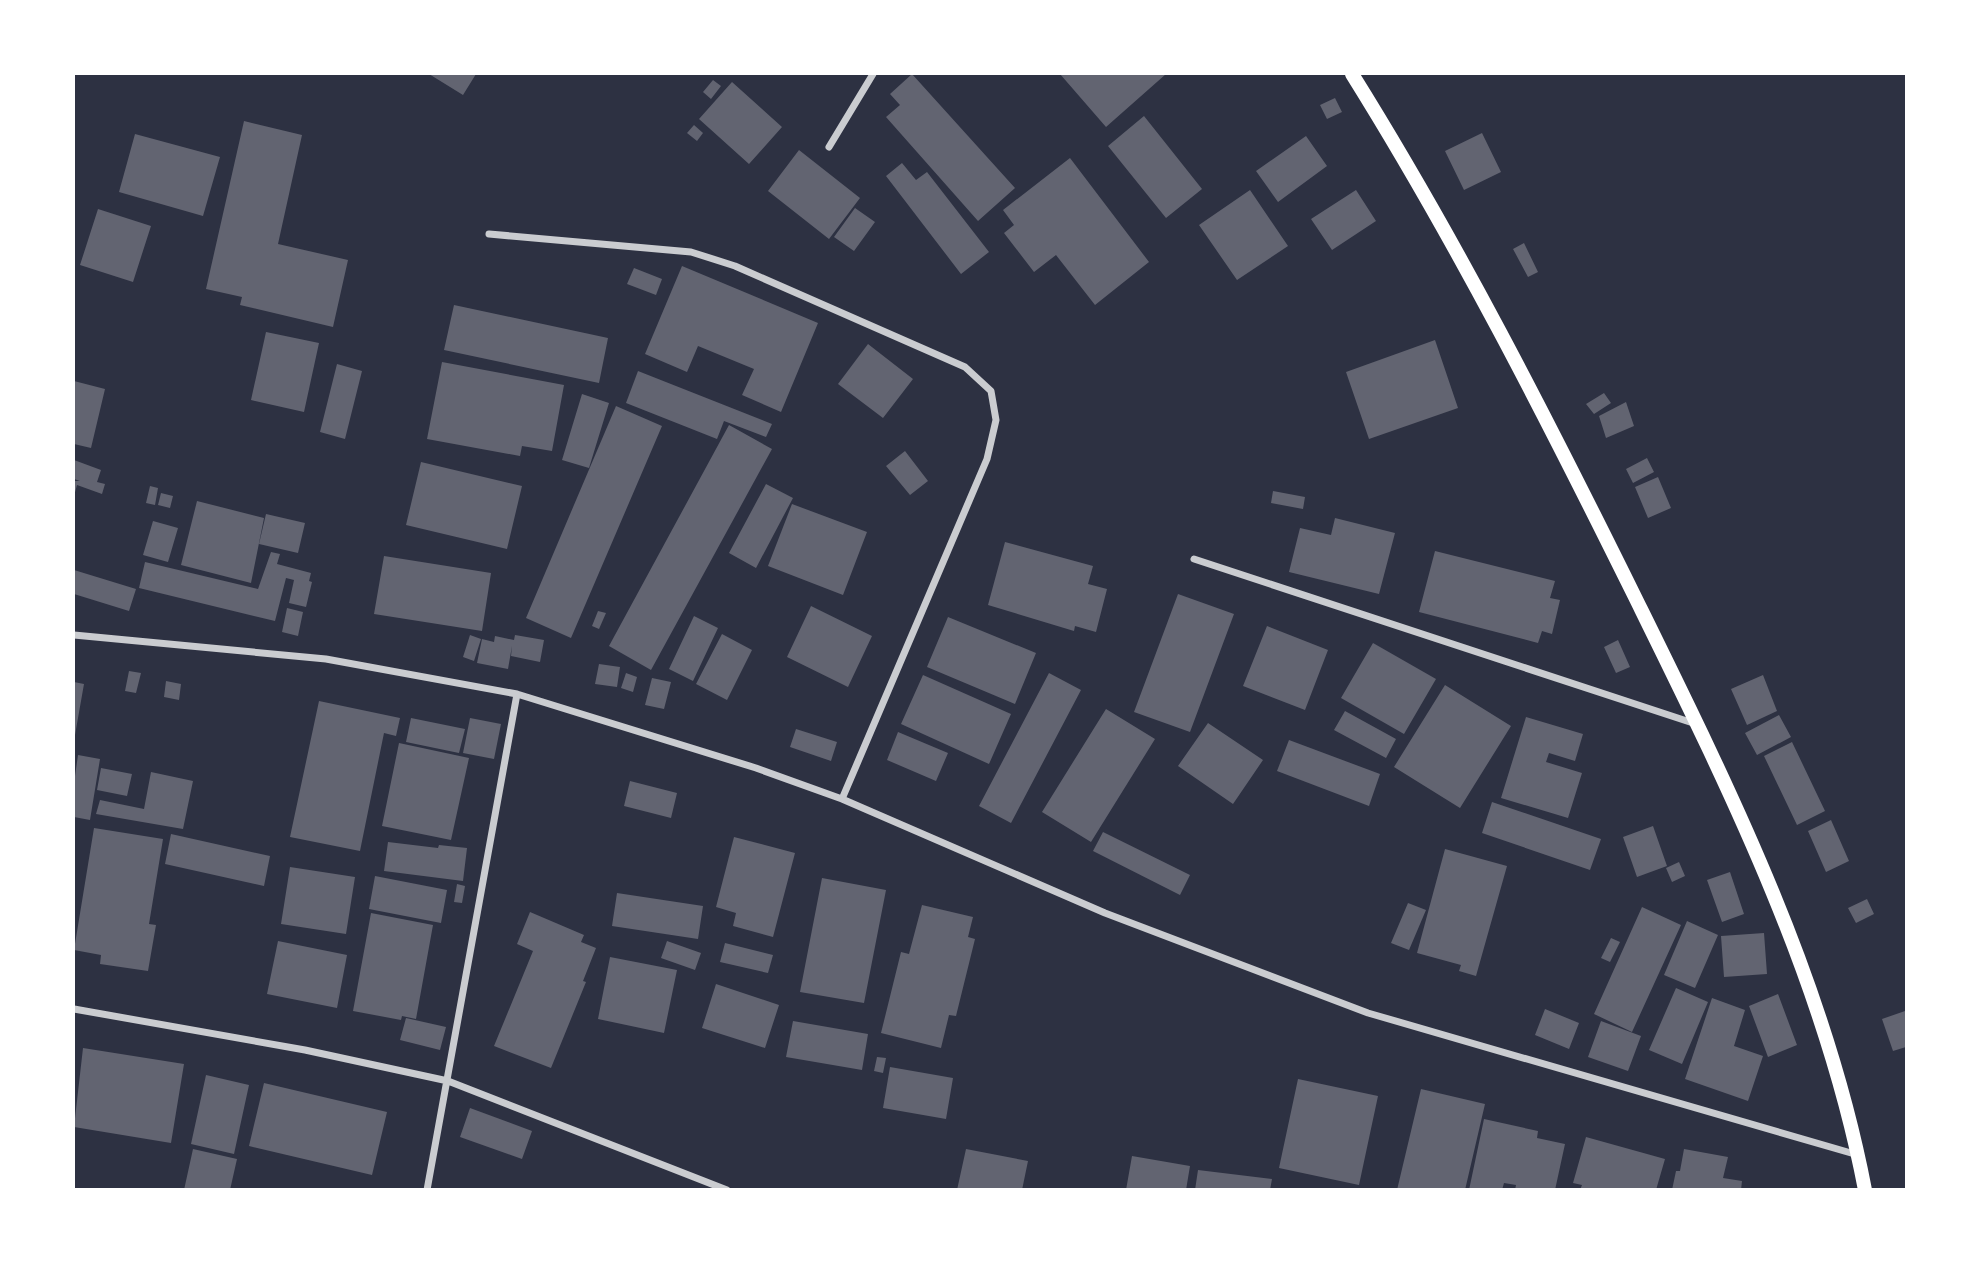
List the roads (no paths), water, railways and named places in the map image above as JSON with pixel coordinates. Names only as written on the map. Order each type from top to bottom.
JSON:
[{"type":"main road","points":[[1352,74],[1422,185],[1538,402],[1698,724],[1753,846],[1804,974],[1847,1105],[1865,1189]]},
{"type":"street","points":[[829,146],[873,74]]},
{"type":"street","points":[[488,234],[691,253],[735,266],[965,367],[991,391],[996,420],[987,459],[842,799]]},
{"type":"street","points":[[1194,559],[1698,724]]},
{"type":"street","points":[[74,635],[326,659],[517,694],[756,768],[842,799],[1105,913],[1368,1013],[1858,1155]]},
{"type":"street","points":[[427,1189],[517,694]]},
{"type":"street","points":[[74,1009],[306,1050],[448,1081],[727,1189]]}]
